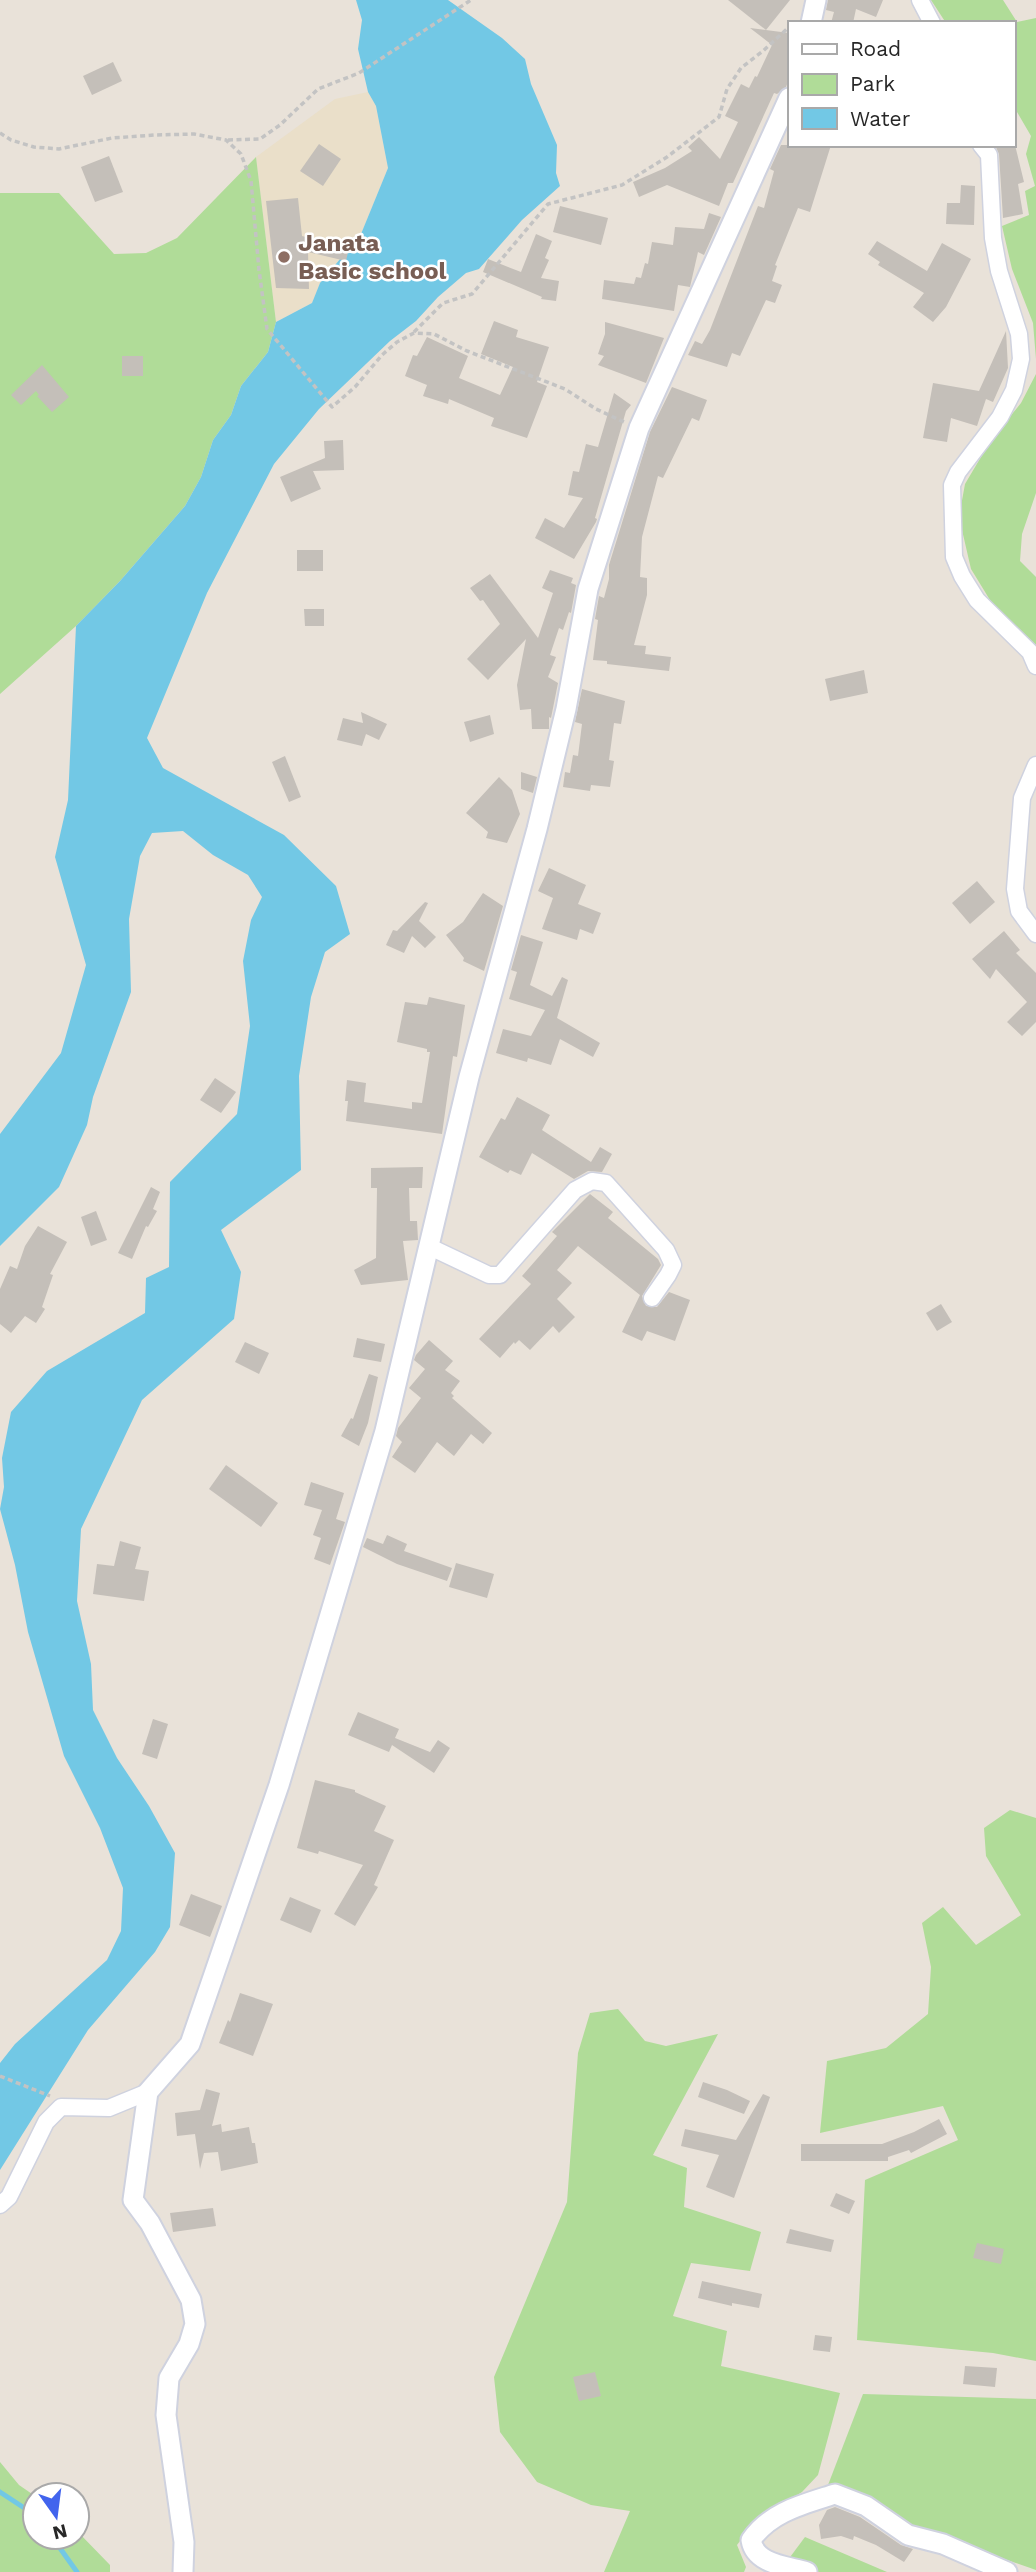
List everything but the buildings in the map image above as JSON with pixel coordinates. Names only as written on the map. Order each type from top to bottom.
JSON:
[{"type":"street","points":[[811,21],[816,0]]},
{"type":"street","points":[[920,0],[931,21]]},
{"type":"street","points":[[0,2205],[9,2197],[46,2122],[61,2107],[109,2108],[148,2092],[190,2044],[279,1785],[385,1431],[468,1077],[537,829],[566,709],[588,589],[639,428],[788,100]]},
{"type":"street","points":[[983,147],[989,155],[993,238],[1002,281],[1019,334],[1021,359],[1014,390],[1000,417],[958,472],[953,485],[954,557],[977,600],[1030,652],[1036,666]]},
{"type":"street","points":[[1036,765],[1022,798],[1015,889],[1019,911],[1036,934]]},
{"type":"street","points":[[430,1247],[489,1275],[500,1275],[575,1190],[592,1181],[606,1183],[666,1250],[673,1265],[652,1298]]},
{"type":"street","points":[[148,2092],[133,2200],[150,2223],[191,2300],[195,2324],[189,2344],[169,2378],[166,2415],[184,2542],[183,2572]]},
{"type":"street","points":[[807,2572],[764,2559],[752,2548],[751,2540],[760,2526],[778,2515],[835,2494],[866,2506],[908,2535],[943,2544],[1007,2572]]},
{"type":"path","points":[[0,132],[11,140],[34,148],[60,149],[112,138],[156,135],[194,134],[226,140],[260,139],[280,125],[318,89],[359,73],[471,0]]},
{"type":"path","points":[[226,140],[242,154],[251,181],[258,270],[267,329],[332,407],[355,387],[382,355],[414,332],[443,303],[472,294],[548,204],[622,184],[667,158],[719,117],[727,89],[741,68],[788,28]]},
{"type":"path","points":[[414,332],[434,334],[467,351],[565,389],[596,409],[639,428]]},
{"type":"path","points":[[0,2076],[49,2095]]},
{"type":"shaded area","points":[[368,92],[376,106],[388,168],[361,234],[320,283],[312,303],[276,322],[256,157],[335,99]]},
{"type":"green space","points":[[931,0],[1003,0],[1017,22],[1036,18],[1036,359],[1033,323],[1012,269],[1002,226],[1029,215],[1025,191],[1035,186],[1026,154],[1031,136],[1015,108],[1015,21],[945,21]]},
{"type":"green space","points":[[256,157],[276,322],[268,352],[241,386],[231,415],[213,440],[201,477],[185,506],[120,581],[76,626],[0,694],[0,193],[59,193],[114,254],[146,253],[177,238]]},
{"type":"green space","points":[[1036,374],[1036,493],[1022,534],[1020,561],[1036,577],[1036,652],[1001,618],[971,569],[959,517],[965,484],[991,440],[1021,403]]},
{"type":"green space","points":[[1010,1810],[1036,1818],[1036,2361],[993,2353],[857,2340],[865,2180],[958,2140],[943,2106],[820,2133],[827,2061],[886,2048],[928,2014],[931,1967],[922,1923],[943,1907],[976,1945],[1021,1915],[986,1856],[984,1828]]},
{"type":"green space","points":[[618,2009],[645,2041],[666,2046],[718,2034],[653,2155],[687,2168],[684,2207],[761,2232],[750,2271],[691,2263],[673,2316],[727,2331],[721,2366],[840,2393],[818,2475],[802,2492],[755,2521],[737,2545],[746,2567],[744,2572],[604,2572],[630,2511],[591,2505],[537,2482],[500,2432],[494,2377],[567,2202],[578,2053],[590,2013]]},
{"type":"green space","points":[[863,2394],[1036,2399],[1036,2570],[917,2528],[828,2485]]},
{"type":"green space","points":[[0,2462],[21,2486],[21,2551],[91,2551],[91,2545],[110,2565],[110,2572],[0,2572]]},
{"type":"green space","points":[[805,2537],[887,2572],[779,2572]]},
{"type":"water","points":[[356,0],[448,0],[502,38],[525,59],[531,84],[557,145],[556,173],[560,186],[522,220],[479,269],[466,273],[438,297],[416,321],[390,341],[319,409],[274,464],[207,593],[147,738],[163,768],[284,835],[336,886],[350,934],[325,952],[311,997],[299,1076],[301,1170],[221,1230],[241,1272],[234,1319],[142,1400],[81,1529],[77,1601],[91,1664],[93,1710],[117,1758],[149,1806],[175,1853],[170,1927],[155,1952],[88,2030],[0,2170],[0,2063],[15,2044],[107,1960],[121,1931],[123,1888],[100,1828],[64,1756],[28,1632],[15,1565],[0,1509],[4,1487],[2,1458],[11,1412],[47,1371],[145,1313],[146,1278],[169,1267],[170,1182],[237,1114],[250,1026],[243,961],[251,920],[262,897],[248,875],[213,855],[183,831],[152,833],[140,856],[129,919],[131,992],[93,1097],[87,1125],[59,1187],[0,1246],[0,1134],[61,1053],[86,965],[55,857],[68,800],[76,626],[120,581],[185,506],[201,477],[213,440],[231,415],[241,386],[268,352],[276,322],[312,303],[320,283],[361,234],[388,168],[376,106],[368,92],[358,49],[362,20]]},
{"type":"waterway","points":[[0,2492],[21,2506]]},
{"type":"waterway","points":[[62,2551],[77,2572]]},
{"type":"place","name":"Janata Basic school","points":[[284,257]]}]
